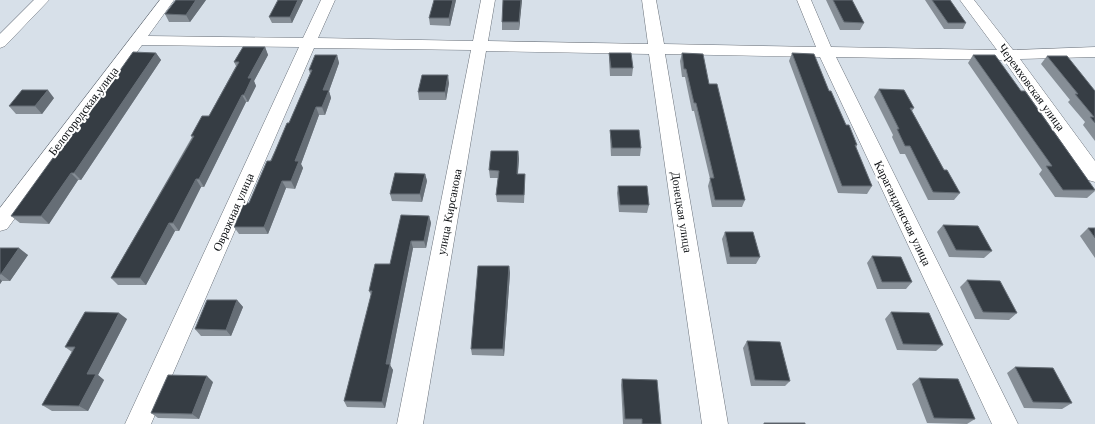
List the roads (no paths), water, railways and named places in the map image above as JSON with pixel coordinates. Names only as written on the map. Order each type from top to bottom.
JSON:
[{"type":"street","points":[[0,43],[42,0]]},
{"type":"street","name":"Белогородская улица","points":[[0,222],[167,0]]},
{"type":"street","name":"Овражная улица","points":[[138,424],[328,0]]},
{"type":"street","name":"улица Кирсанова","points":[[410,424],[488,0]]},
{"type":"street","name":"Донецкая улица","points":[[649,0],[658,50],[715,424]]},
{"type":"street","name":"Карагандинская улица","points":[[804,0],[825,51],[1005,424]]},
{"type":"street","name":"Черемховская улица","points":[[967,0],[1009,55],[1095,175]]},
{"type":"street","points":[[136,40],[1009,55],[1095,52]]}]
